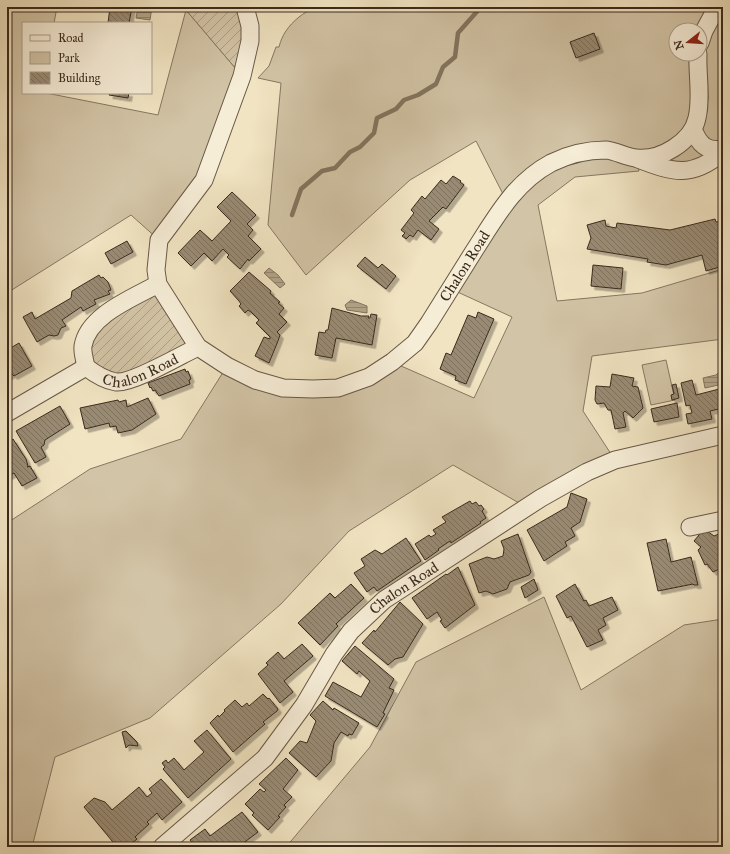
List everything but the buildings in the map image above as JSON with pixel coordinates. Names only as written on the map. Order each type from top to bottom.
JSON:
[{"type":"street","name":"Chalon Road","points":[[245,7],[250,26],[250,41],[242,76],[204,180],[160,240],[156,270],[158,284],[198,347],[227,366],[255,380],[283,388],[338,388],[369,377],[392,362],[415,343],[429,324],[506,200],[528,179],[551,163],[581,152],[608,150],[678,171],[692,170],[705,166],[723,152]]},
{"type":"street","points":[[708,24],[717,7]]},
{"type":"street","points":[[636,159],[669,151],[678,145],[692,129],[697,118],[699,101],[698,62]]},
{"type":"street","points":[[692,129],[697,139],[706,148],[715,150],[723,149]]},
{"type":"street","name":"Chalon Road","points":[[158,284],[100,317],[89,328],[83,346],[86,367],[101,378],[117,382],[133,378],[198,347]]},
{"type":"street","points":[[7,414],[86,367]]},
{"type":"street","name":"Chalon Road","points":[[162,847],[265,758],[304,704],[334,654],[351,631],[384,600],[541,498],[587,472],[615,460],[723,435]]},
{"type":"street","points":[[690,527],[723,520]]},
{"type":"green space","points":[[7,7],[57,7],[54,22],[22,22],[22,94],[51,94],[158,115],[186,10],[242,76],[212,160],[159,240],[131,215],[7,293]]},
{"type":"green space","points":[[185,7],[245,7],[242,76],[186,10]]},
{"type":"green space","points":[[312,7],[723,7],[723,152],[705,166],[636,159],[639,171],[575,177],[538,205],[557,301],[642,293],[723,269],[723,339],[592,356],[583,411],[615,460],[526,507],[453,465],[349,531],[281,604],[150,718],[55,757],[32,847],[7,847],[7,523],[90,469],[181,439],[227,366],[313,389],[392,362],[474,398],[512,317],[451,289],[506,200],[476,141],[410,180],[306,275],[268,225],[281,83],[258,78],[269,66],[276,47],[279,47],[289,27],[295,20]]},
{"type":"green space","points":[[158,284],[198,347],[133,378],[86,367],[89,328]]},
{"type":"green space","points":[[666,360],[675,400],[651,405],[642,365]]},
{"type":"green space","points":[[544,597],[581,690],[684,625],[723,619],[723,847],[286,847],[370,747],[416,662]]},
{"type":"shaded area","points":[[138,7],[152,7],[150,20],[136,18]]},
{"type":"shaded area","points":[[269,268],[278,275],[285,284],[280,288],[264,273]]},
{"type":"shaded area","points":[[351,300],[367,306],[367,313],[347,310],[345,305]]},
{"type":"shaded area","points":[[718,373],[723,375],[723,384],[705,388],[703,378],[716,375]]},
{"type":"waterway","points":[[292,215],[301,189],[322,171],[335,168],[350,152],[360,147],[374,133],[377,118],[396,109],[404,100],[418,95],[436,84],[443,67],[455,57],[458,33],[481,7]]}]
